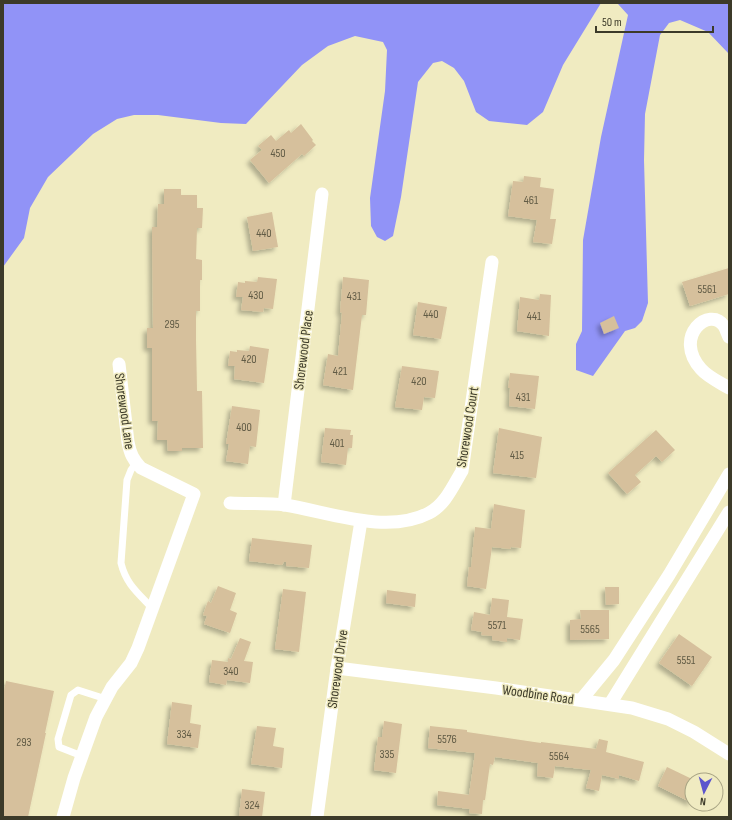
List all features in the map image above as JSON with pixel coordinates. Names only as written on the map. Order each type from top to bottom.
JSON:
[{"type":"street","name":"Shorewood Place","points":[[284,505],[322,194]]},
{"type":"street","name":"Shorewood Court","points":[[361,521],[391,523],[413,519],[430,513],[446,499],[462,471],[492,262]]},
{"type":"street","points":[[729,337],[724,325],[719,321],[712,319],[706,320],[696,326],[690,343],[692,355],[700,368],[710,377],[729,388]]},
{"type":"street","name":"Shorewood Lane","points":[[119,364],[130,453],[141,468],[194,494],[152,608]]},
{"type":"street","points":[[581,700],[614,660],[669,575],[729,474]]},
{"type":"street","points":[[230,503],[284,505],[361,521]]},
{"type":"street","points":[[610,704],[729,512]]},
{"type":"street","name":"Shorewood Drive","points":[[317,817],[337,668],[361,521]]},
{"type":"street","points":[[63,817],[74,778],[96,717],[112,687],[130,663],[138,648],[152,608]]},
{"type":"street","name":"Woodbine Road","points":[[337,668],[632,708],[668,719],[694,732],[729,754]]},
{"type":"lane","points":[[136,463],[127,480],[121,563],[128,582],[152,608]]},
{"type":"lane","points":[[82,756],[59,747],[58,740],[71,695],[78,690],[106,699]]},
{"type":"shaded area","points":[[3,3],[601,3],[563,65],[543,112],[527,125],[489,121],[476,112],[464,81],[454,68],[442,61],[433,63],[418,82],[401,197],[393,236],[385,241],[377,237],[371,226],[370,198],[385,91],[387,50],[383,42],[355,36],[328,46],[302,65],[246,124],[221,123],[158,115],[134,115],[117,119],[93,134],[48,177],[30,208],[24,238],[3,267]]},
{"type":"shaded area","points":[[608,3],[729,3],[729,54],[708,32],[680,20],[669,23],[660,35],[645,114],[644,160],[648,303],[642,321],[635,328],[625,331],[593,376],[576,370],[576,344],[582,331],[583,240],[601,137],[628,15],[618,4]]},
{"type":"building","points":[[301,124],[316,145],[304,156],[302,154],[269,183],[250,160],[262,150],[258,146],[271,135],[276,141],[289,130],[291,133]]},
{"type":"building","points":[[524,176],[541,178],[540,187],[554,189],[550,219],[556,219],[552,244],[533,242],[537,220],[508,216],[513,181],[523,182]]},
{"type":"building","points":[[164,189],[181,189],[181,195],[197,195],[197,208],[203,208],[202,228],[197,228],[196,259],[202,260],[202,280],[200,280],[200,311],[196,311],[196,339],[197,391],[202,391],[203,448],[182,448],[182,451],[168,451],[167,440],[157,440],[158,421],[152,421],[152,348],[147,348],[147,328],[153,328],[152,227],[157,227],[158,204],[164,204]]},
{"type":"building","points":[[272,212],[278,247],[253,251],[247,217]]},
{"type":"building","points":[[729,268],[729,294],[690,306],[682,282]]},
{"type":"building","points":[[258,277],[277,279],[273,309],[264,308],[263,312],[241,310],[243,297],[236,297],[238,282],[257,282]]},
{"type":"building","points":[[343,277],[369,280],[366,315],[362,315],[353,390],[323,385],[328,354],[338,356],[342,313],[340,312]]},
{"type":"building","points":[[540,294],[551,295],[549,336],[517,331],[520,297],[539,300]]},
{"type":"building","points":[[418,302],[447,307],[441,339],[413,335]]},
{"type":"building","points":[[614,316],[619,328],[604,334],[600,323]]},
{"type":"building","points":[[250,346],[269,349],[264,383],[234,379],[235,366],[228,366],[230,351],[249,351]]},
{"type":"building","points":[[402,366],[439,371],[435,398],[424,397],[422,410],[395,407]]},
{"type":"building","points":[[510,373],[539,376],[535,409],[509,406],[510,388],[508,388]]},
{"type":"building","points":[[232,406],[260,410],[256,447],[250,446],[248,464],[226,461],[229,444],[226,444]]},
{"type":"building","points":[[325,428],[351,430],[350,435],[353,435],[352,448],[348,448],[346,465],[321,462]]},
{"type":"building","points":[[499,428],[542,437],[536,478],[493,473]]},
{"type":"building","points":[[656,430],[675,450],[662,462],[656,456],[635,475],[641,482],[627,494],[608,473]]},
{"type":"building","points":[[494,504],[525,510],[521,548],[511,547],[510,549],[492,547],[486,589],[467,586],[469,567],[471,567],[475,527],[491,529]]},
{"type":"building","points":[[252,538],[312,545],[309,568],[286,566],[286,562],[282,565],[249,561]]},
{"type":"building","points":[[218,586],[236,593],[230,610],[237,613],[230,633],[204,624],[207,616],[203,615],[208,601],[211,603]]},
{"type":"building","points":[[605,587],[619,587],[619,604],[606,605]]},
{"type":"building","points":[[283,589],[306,592],[299,652],[275,649]]},
{"type":"building","points":[[387,590],[416,594],[415,607],[386,603]]},
{"type":"building","points":[[492,598],[509,600],[507,617],[523,619],[520,640],[507,638],[507,642],[492,640],[492,636],[481,635],[482,632],[471,630],[474,612],[490,615]]},
{"type":"building","points":[[580,610],[609,610],[609,639],[570,640],[570,620],[581,619]]},
{"type":"building","points":[[679,634],[712,657],[692,686],[659,663]]},
{"type":"building","points":[[240,638],[251,642],[244,661],[253,662],[250,683],[227,680],[226,685],[209,682],[212,660],[228,662],[228,658],[231,659]]},
{"type":"building","points":[[6,681],[54,691],[28,817],[3,817],[3,696]]},
{"type":"building","points":[[172,702],[192,705],[190,723],[201,725],[198,748],[167,744]]},
{"type":"building","points":[[384,721],[402,724],[396,773],[374,770],[378,737],[382,737]]},
{"type":"building","points":[[257,726],[276,728],[273,746],[284,748],[282,768],[251,764]]},
{"type":"building","points":[[430,726],[467,730],[467,732],[541,743],[596,749],[599,739],[608,741],[606,752],[644,762],[639,781],[619,775],[619,779],[602,775],[599,791],[586,788],[591,770],[555,766],[553,778],[537,776],[538,763],[495,757],[493,765],[490,764],[485,800],[483,800],[482,814],[469,813],[470,809],[437,805],[438,791],[469,795],[475,753],[428,748]]},
{"type":"building","points":[[667,767],[684,775],[684,799],[658,786]]},
{"type":"building","points":[[242,789],[265,792],[262,817],[239,817]]}]
